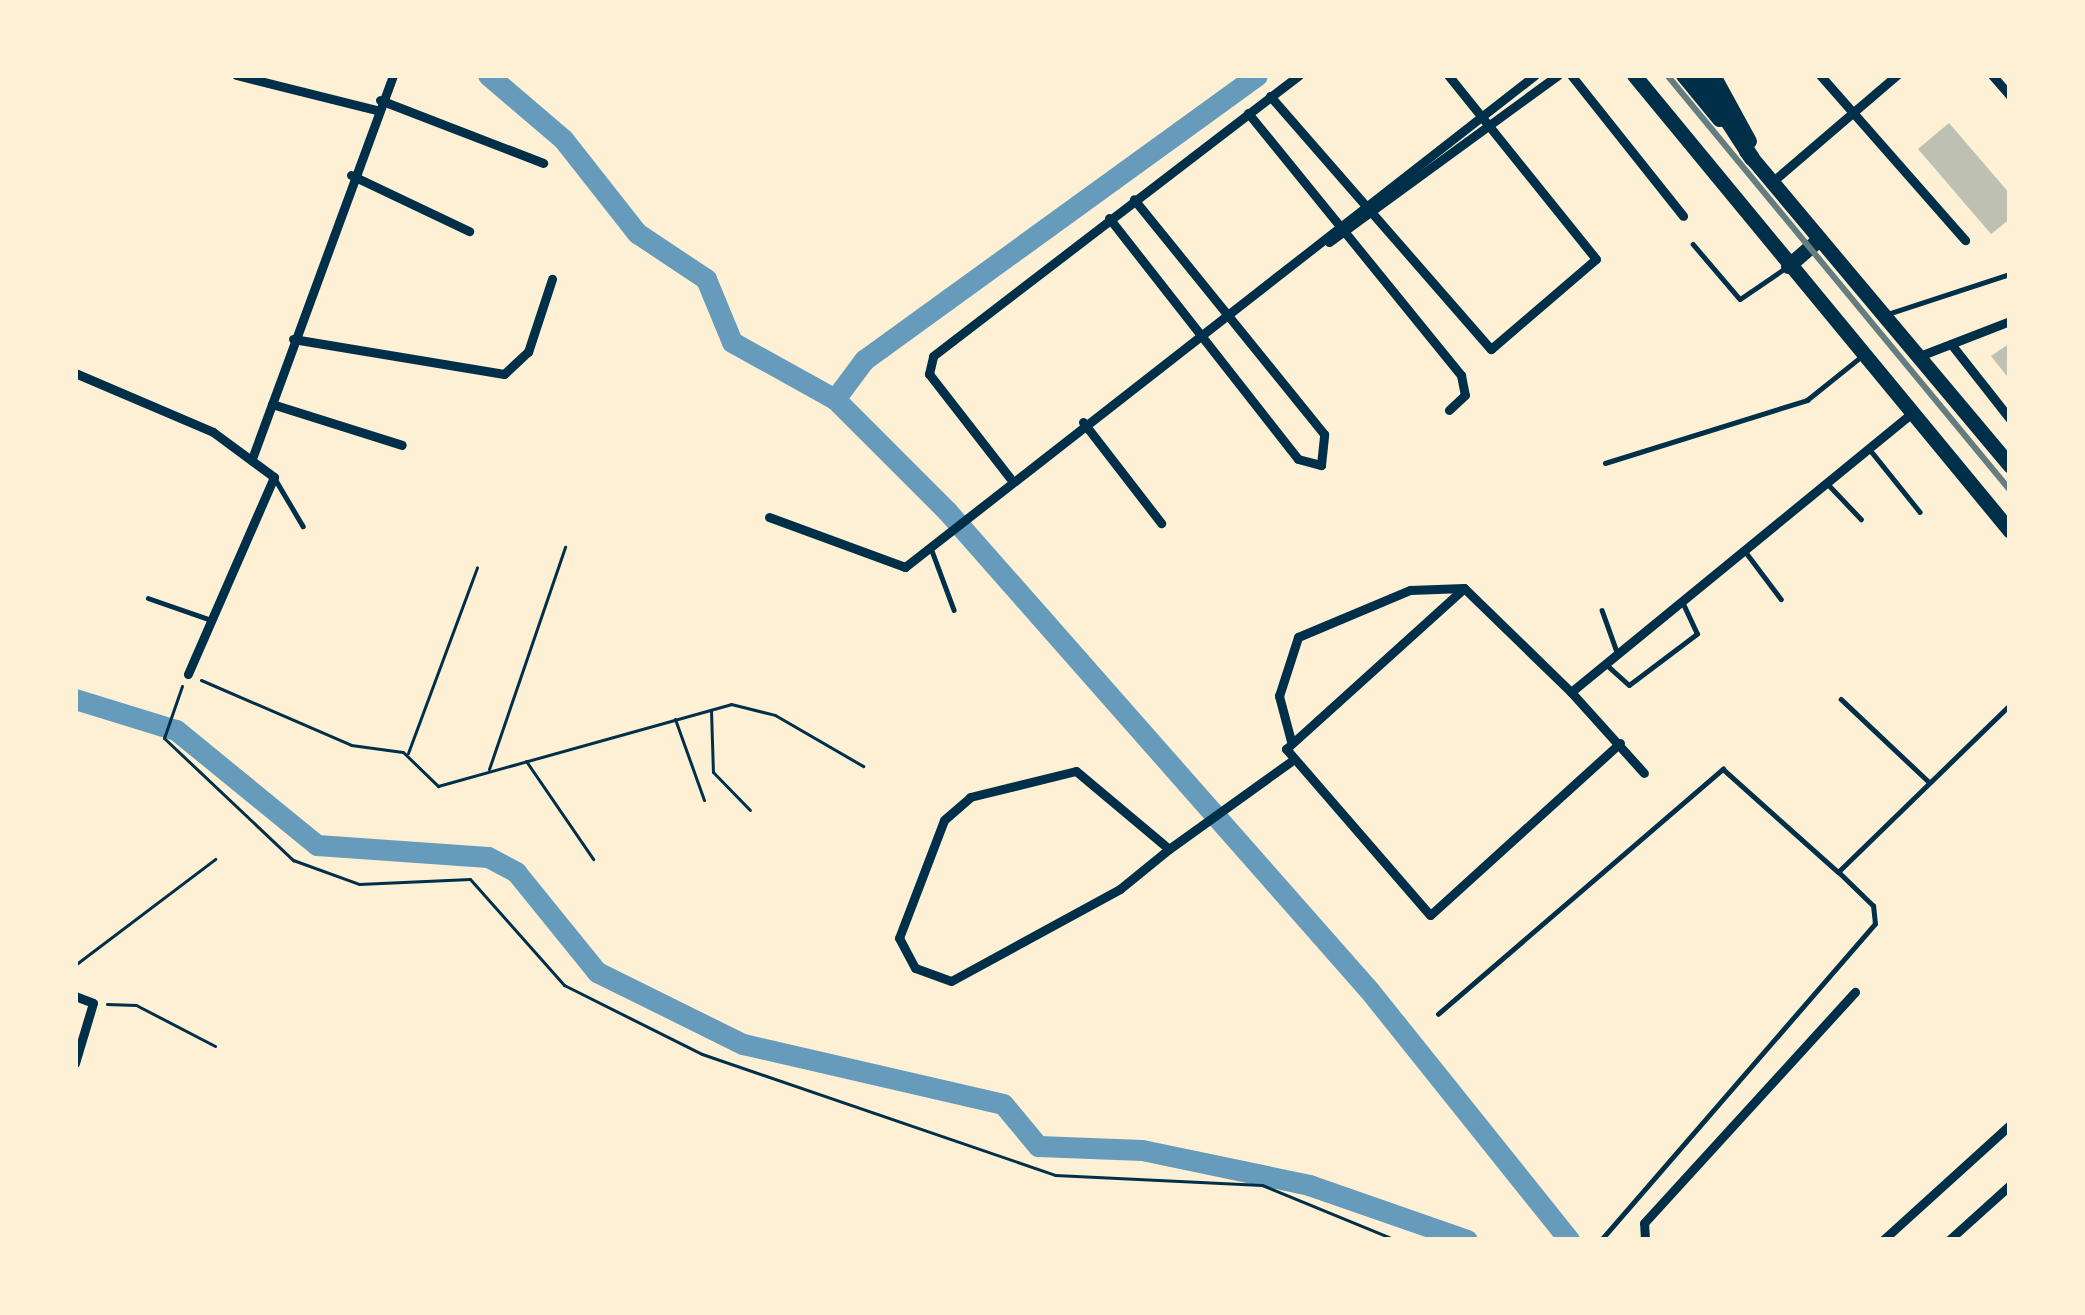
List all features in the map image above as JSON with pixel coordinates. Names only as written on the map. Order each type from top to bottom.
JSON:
[{"type":"highway","points":[[1634,75],[2010,531]]},
{"type":"highway","points":[[1683,75],[2010,466]]},
{"type":"highway","points":[[1698,75],[1751,158]]},
{"type":"highway","points":[[1713,75],[1771,181]]},
{"type":"highway","points":[[1788,266],[1819,238]]},
{"type":"street","points":[[236,75],[378,105],[543,163]]},
{"type":"street","points":[[253,456],[351,176],[393,75]]},
{"type":"street","points":[[1010,478],[927,366],[1109,218],[1299,75]]},
{"type":"street","points":[[1270,96],[1480,344],[1506,345],[1596,259],[1448,75]]},
{"type":"street","points":[[1344,229],[1363,204],[1535,75]]},
{"type":"street","points":[[769,517],[891,568],[932,548],[1010,478],[1227,311],[1344,229],[1376,218],[1558,75]]},
{"type":"street","points":[[1571,75],[1683,216]]},
{"type":"street","points":[[1820,75],[1965,240]]},
{"type":"street","points":[[1771,181],[1897,75]]},
{"type":"street","points":[[1992,75],[2010,96]]},
{"type":"street","points":[[1248,113],[1466,383],[1448,410]]},
{"type":"street","points":[[351,176],[469,231]]},
{"type":"street","points":[[1109,218],[1304,465],[1321,465],[1324,434],[1134,199]]},
{"type":"street","points":[[293,339],[504,374],[528,352],[552,279]]},
{"type":"street","points":[[1917,357],[2010,321]]},
{"type":"street","points":[[1951,344],[2010,419]]},
{"type":"street","points":[[75,373],[253,456],[274,477],[188,674]]},
{"type":"street","points":[[272,404],[402,446]]},
{"type":"street","points":[[1571,692],[1912,413]]},
{"type":"street","points":[[1083,422],[1161,524]]},
{"type":"street","points":[[1291,741],[1464,588]]},
{"type":"street","points":[[1620,743],[1430,915],[1290,761],[1291,741],[1279,696],[1298,637],[1410,590],[1464,588],[1571,692],[1620,743],[1644,772]]},
{"type":"street","points":[[1169,850],[1076,771],[1000,786],[944,820],[899,938],[915,968],[951,981],[1120,889],[1290,761]]},
{"type":"street","points":[[1645,1240],[1644,1223],[1855,992]]},
{"type":"street","points":[[75,996],[94,1003],[75,1063]]},
{"type":"street","points":[[1883,1240],[2010,1125]]},
{"type":"street","points":[[1949,1240],[2010,1185]]},
{"type":"lane","points":[[1693,244],[1740,299],[1788,266]]},
{"type":"lane","points":[[1882,315],[2010,274]]},
{"type":"lane","points":[[1605,463],[1807,400],[1862,356]]},
{"type":"lane","points":[[1869,447],[1920,512]]},
{"type":"lane","points":[[274,477],[303,526]]},
{"type":"lane","points":[[1826,482],[1861,520]]},
{"type":"lane","points":[[932,548],[954,610]]},
{"type":"lane","points":[[1744,549],[1781,599]]},
{"type":"lane","points":[[148,598],[213,620]]},
{"type":"lane","points":[[1604,662],[1629,685],[1697,634],[1681,600]]},
{"type":"lane","points":[[1602,610],[1617,652]]},
{"type":"lane","points":[[1841,700],[1931,783]]},
{"type":"lane","points":[[1838,872],[2010,705]]},
{"type":"lane","points":[[1438,1014],[1723,769],[1874,906],[1875,924],[1601,1240]]},
{"type":"path","points":[[489,770],[565,547]]},
{"type":"path","points":[[408,754],[477,567]]},
{"type":"path","points":[[863,766],[754,706],[711,708],[438,786],[408,754],[351,745],[188,674],[164,738],[302,866],[359,884],[470,879],[564,985],[702,1054],[1055,1175],[1262,1185],[1396,1240]]},
{"type":"path","points":[[711,708],[712,772],[750,810]]},
{"type":"path","points":[[675,717],[704,800]]},
{"type":"path","points":[[525,759],[593,859]]},
{"type":"path","points":[[75,965],[215,860]]},
{"type":"path","points":[[94,1003],[136,1005],[214,1046]]},
{"type":"building","points":[[1949,123],[2010,194],[2010,219],[1991,234],[1918,149]]},
{"type":"building","points":[[2010,343],[2010,380],[1991,356]]},
{"type":"waterway","points":[[488,75],[563,139],[637,233],[706,279],[732,342],[835,399],[947,511],[1369,990],[1569,1240]]},
{"type":"waterway","points":[[835,399],[864,360],[1257,75]]},
{"type":"waterway","points":[[75,699],[176,730],[317,845],[488,857],[516,872],[597,972],[743,1044],[1003,1104],[1038,1146],[1142,1150],[1309,1185],[1467,1240]]},
{"type":"railway","points":[[1667,75],[2010,490]]}]
